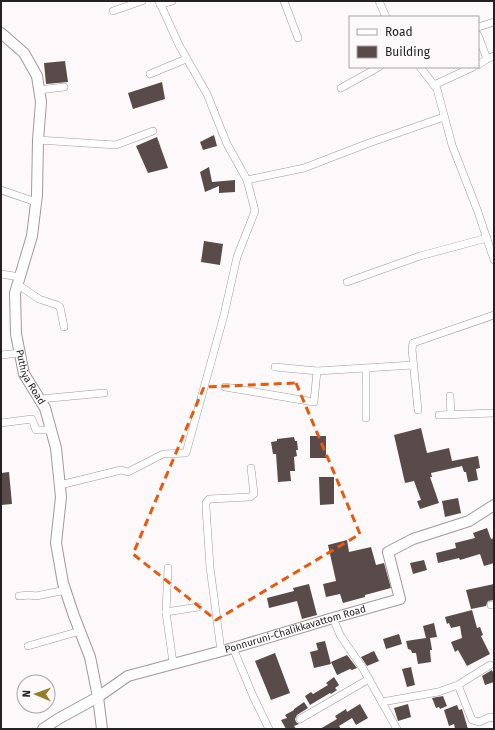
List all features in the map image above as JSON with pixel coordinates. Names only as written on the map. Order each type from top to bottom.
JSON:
[{"type":"street","points":[[113,11],[142,1]]},
{"type":"street","points":[[60,485],[121,470],[128,472],[163,454],[186,452],[222,322],[237,258],[255,211],[247,180],[227,144],[207,94],[179,46],[160,3],[172,1]]},
{"type":"street","points":[[284,1],[298,38]]},
{"type":"street","points":[[380,1],[386,16]]},
{"type":"street","points":[[479,27],[494,22]]},
{"type":"street","name":"Puthiya Road","points":[[1,33],[24,53],[37,76],[41,102],[36,202],[32,236],[14,293],[16,334],[24,374],[45,408],[56,448],[61,496],[56,544],[63,583],[90,657],[98,697],[102,729]]},
{"type":"street","points":[[479,38],[487,59]]},
{"type":"street","points":[[479,64],[494,56]]},
{"type":"street","points":[[150,74],[186,59]]},
{"type":"street","points":[[341,88],[377,68]]},
{"type":"street","points":[[421,68],[437,89],[452,145],[478,212],[494,260]]},
{"type":"street","points":[[434,85],[471,68]]},
{"type":"street","points":[[39,90],[64,87]]},
{"type":"street","points":[[247,180],[304,168],[369,143],[444,117]]},
{"type":"street","points":[[38,140],[116,145],[153,131]]},
{"type":"street","points":[[1,190],[36,202]]},
{"type":"street","points":[[347,282],[420,256],[487,238]]},
{"type":"street","points":[[1,274],[18,281],[39,299],[60,307],[64,327]]},
{"type":"street","points":[[418,410],[413,365],[413,343],[494,315]]},
{"type":"street","points":[[1,355],[20,354]]},
{"type":"street","points":[[275,367],[317,371],[413,365]]},
{"type":"street","points":[[366,368],[366,418]]},
{"type":"street","points":[[225,387],[314,402],[317,371]]},
{"type":"street","points":[[40,399],[104,393]]},
{"type":"street","points":[[450,396],[451,414]]},
{"type":"street","points":[[439,415],[494,413]]},
{"type":"street","points":[[1,422],[32,419],[36,430],[51,430]]},
{"type":"street","points":[[221,651],[210,567],[206,503],[209,499],[250,497],[254,494],[251,468]]},
{"type":"street","name":"Ponnuruni-Chalikkavattom Road","points":[[43,729],[98,697],[128,676],[233,648],[248,642],[400,599],[388,552],[413,539],[469,521],[494,505]]},
{"type":"street","points":[[168,568],[166,612],[174,664]]},
{"type":"street","points":[[19,596],[36,596],[66,590]]},
{"type":"street","points":[[166,612],[198,607]]},
{"type":"street","points":[[333,618],[340,635],[362,667],[397,729]]},
{"type":"street","points":[[28,646],[80,631]]},
{"type":"street","points":[[233,648],[253,696],[269,729]]},
{"type":"street","points":[[382,702],[438,692],[458,685],[490,665]]},
{"type":"street","points":[[300,719],[369,679]]},
{"type":"street","points":[[458,685],[472,720],[479,722],[490,717],[494,718]]},
{"type":"highlighted area","points":[[296,383],[360,534],[216,620],[133,554],[204,387]]},
{"type":"building","points":[[65,61],[68,82],[46,84],[44,63]]},
{"type":"building","points":[[162,82],[165,99],[133,109],[128,93]]},
{"type":"building","points":[[214,135],[217,146],[203,150],[200,142]]},
{"type":"building","points":[[157,137],[168,168],[148,173],[136,146]]},
{"type":"building","points":[[209,167],[212,182],[235,180],[235,192],[219,193],[219,186],[205,192],[200,172]]},
{"type":"building","points":[[204,241],[223,244],[220,265],[201,262]]},
{"type":"building","points":[[421,428],[427,453],[449,448],[452,461],[478,456],[480,468],[476,469],[478,480],[468,482],[466,472],[464,472],[462,466],[431,473],[432,477],[430,477],[439,503],[420,509],[417,501],[421,500],[414,481],[405,483],[394,435]]},
{"type":"building","points":[[310,436],[326,436],[326,458],[310,458]]},
{"type":"building","points":[[294,437],[295,441],[297,441],[298,450],[296,450],[297,456],[294,457],[295,471],[290,471],[291,481],[278,482],[276,454],[273,454],[271,442],[277,441],[277,439]]},
{"type":"building","points":[[9,472],[12,504],[1,505],[1,473]]},
{"type":"building","points":[[319,477],[334,477],[334,504],[320,505]]},
{"type":"building","points":[[458,498],[461,513],[445,517],[442,501]]},
{"type":"building","points":[[487,528],[491,539],[494,538],[494,563],[484,566],[480,554],[460,560],[459,558],[438,563],[436,553],[456,548],[455,543],[475,538],[473,533]]},
{"type":"building","points":[[347,540],[349,552],[371,547],[376,565],[384,563],[391,588],[343,603],[340,594],[326,597],[323,584],[336,581],[328,545]]},
{"type":"building","points":[[424,560],[427,570],[413,574],[410,563]]},
{"type":"building","points":[[309,584],[317,615],[302,619],[297,601],[269,608],[267,598],[294,591],[293,588]]},
{"type":"building","points":[[494,584],[494,600],[488,601],[486,606],[471,609],[466,590]]},
{"type":"building","points":[[472,610],[477,628],[480,627],[483,635],[481,636],[490,654],[467,666],[458,650],[455,652],[451,642],[462,638],[460,626],[451,628],[449,623],[447,624],[445,617]]},
{"type":"building","points":[[434,623],[437,637],[430,638],[432,650],[430,650],[431,662],[418,664],[416,653],[412,653],[411,650],[408,649],[406,641],[426,638],[423,626]]},
{"type":"building","points":[[399,634],[402,644],[386,649],[383,639]]},
{"type":"building","points":[[325,641],[331,664],[314,668],[310,652],[318,650],[316,643]]},
{"type":"building","points":[[374,651],[379,661],[367,666],[361,657]]},
{"type":"building","points":[[275,653],[290,693],[271,700],[255,661]]},
{"type":"building","points":[[347,655],[357,668],[352,670],[350,669],[337,675],[331,662]]},
{"type":"building","points":[[411,667],[415,685],[407,687],[402,669]]},
{"type":"building","points":[[492,670],[494,682],[485,685],[482,676]]},
{"type":"building","points":[[334,677],[339,685],[335,688],[337,690],[310,705],[305,696],[311,692],[313,694],[328,685],[326,683]]},
{"type":"building","points":[[443,696],[447,706],[440,709],[439,707],[436,708],[432,698]]},
{"type":"building","points":[[304,702],[308,708],[297,715],[295,719],[299,724],[294,726],[296,729],[286,729],[281,720],[287,718],[285,715]]},
{"type":"building","points":[[360,704],[368,718],[356,725],[352,718],[339,726],[341,729],[320,729],[337,719],[335,716],[346,709],[347,712]]},
{"type":"building","points":[[408,704],[411,717],[398,721],[394,708]]},
{"type":"building","points":[[457,705],[459,710],[462,709],[468,729],[455,729],[454,724],[449,726],[444,710]]}]
